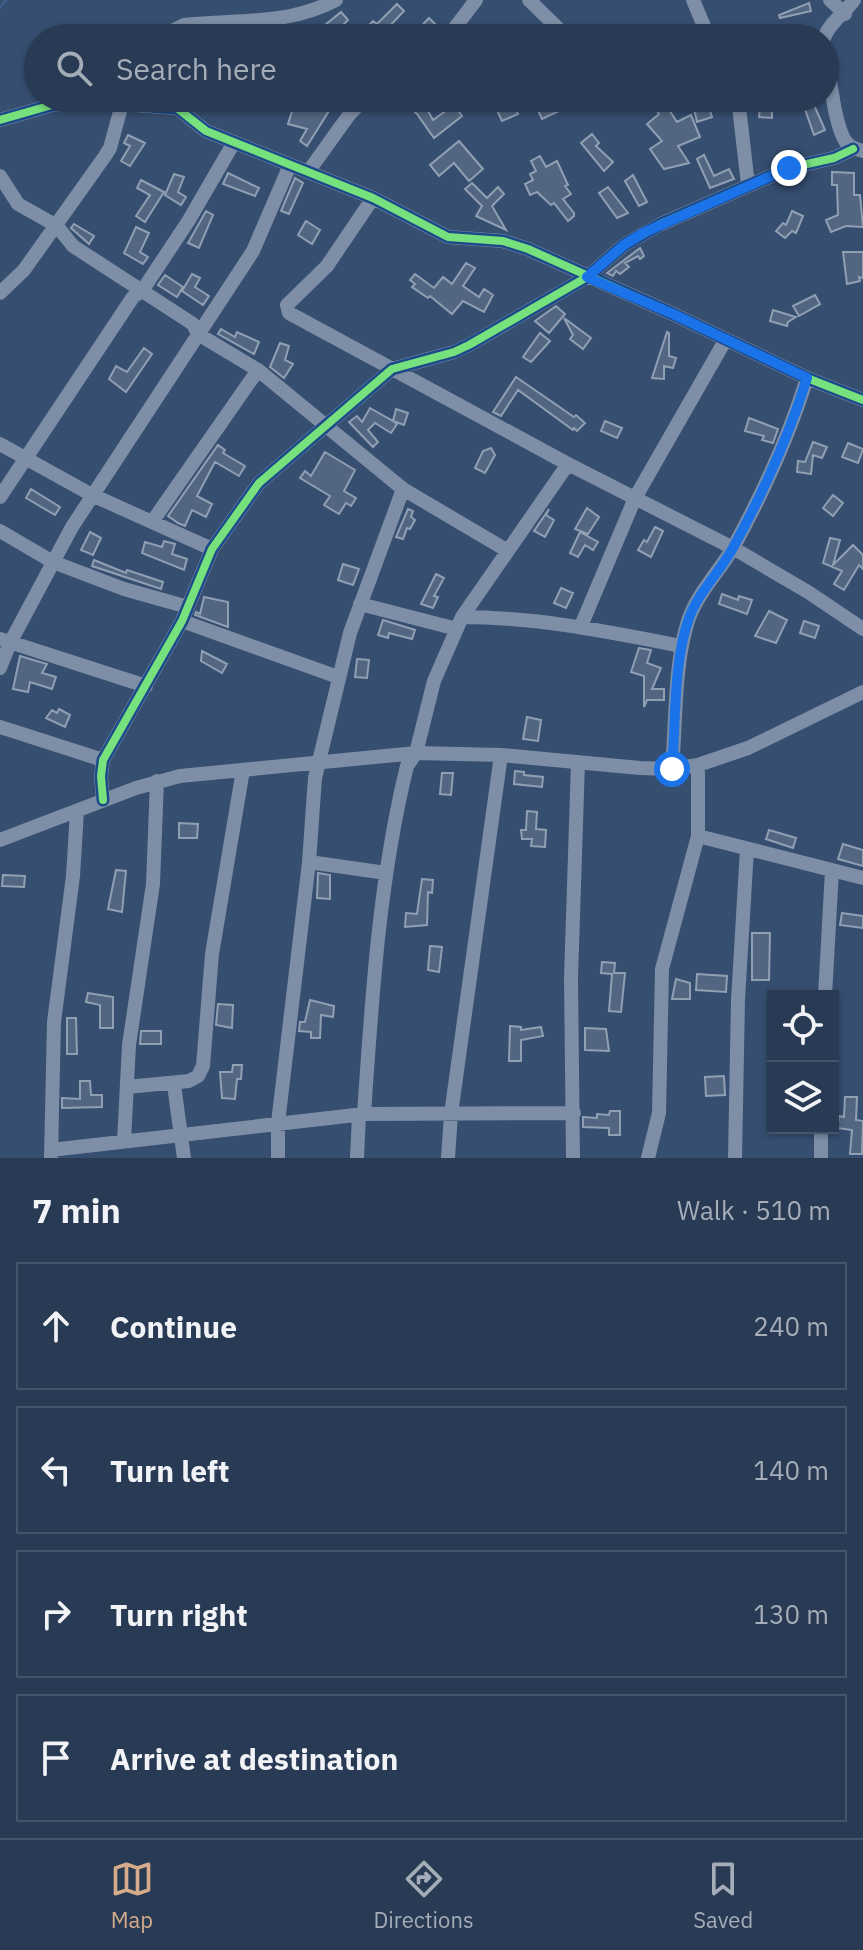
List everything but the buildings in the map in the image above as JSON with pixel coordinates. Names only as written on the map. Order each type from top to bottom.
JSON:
[{"type":"street","points":[[198,24],[283,18],[320,8],[336,0]]},
{"type":"street","points":[[458,24],[476,0]]},
{"type":"street","points":[[529,0],[554,24]]},
{"type":"street","points":[[693,0],[703,24]]},
{"type":"street","points":[[830,0],[845,14]]},
{"type":"street","points":[[833,24],[854,0]]},
{"type":"street","points":[[0,120],[30,112]]},
{"type":"street","points":[[0,293],[24,270],[110,148],[120,112]]},
{"type":"street","points":[[185,112],[198,126],[233,144],[373,198],[448,237],[503,241],[528,249],[807,378],[863,400]]},
{"type":"street","points":[[308,172],[352,112]]},
{"type":"street","points":[[740,112],[748,185]]},
{"type":"street","points":[[836,112],[845,141],[858,150]]},
{"type":"street","points":[[0,497],[133,297],[142,291],[189,220],[233,144]]},
{"type":"street","points":[[103,800],[103,760],[185,614],[212,549],[259,483],[325,424],[392,369],[469,345],[587,277],[643,233],[789,168],[858,150]]},
{"type":"street","points":[[0,668],[5,641],[92,495],[253,251],[290,165]]},
{"type":"street","points":[[0,176],[18,204],[57,226],[73,246],[193,324],[198,334],[258,370],[403,489],[508,551]]},
{"type":"street","points":[[373,198],[327,266],[287,305],[286,310],[568,464],[733,548],[863,629]]},
{"type":"street","points":[[581,626],[635,498],[726,339]]},
{"type":"street","points":[[152,522],[258,370]]},
{"type":"street","points":[[672,769],[682,646],[698,599],[733,548],[790,428],[807,378]]},
{"type":"street","points":[[0,444],[92,495],[212,549]]},
{"type":"street","points":[[357,1158],[386,873],[409,760],[416,753],[434,681],[460,623],[568,464]]},
{"type":"street","points":[[278,1158],[278,1123],[309,862],[315,778],[338,677],[360,604],[403,489]]},
{"type":"street","points":[[0,531],[53,562],[338,677]]},
{"type":"street","points":[[360,604],[460,623],[490,617],[581,626],[682,646]]},
{"type":"street","points":[[5,641],[146,686]]},
{"type":"street","points":[[0,840],[157,781],[243,770],[416,753],[501,755],[672,769],[698,765],[748,748],[863,692]]},
{"type":"street","points":[[0,727],[103,760]]},
{"type":"street","points":[[448,1158],[451,1114],[501,755]]},
{"type":"street","points":[[573,1158],[571,978],[578,762]]},
{"type":"street","points":[[648,1158],[659,1113],[662,969],[698,836],[698,765]]},
{"type":"street","points":[[127,1087],[174,1085],[189,1081],[198,1076],[203,1066],[212,954],[243,770]]},
{"type":"street","points":[[124,1141],[129,1045],[153,884],[157,781]]},
{"type":"street","points":[[77,811],[73,876],[54,1013],[51,1154],[91,1152],[124,1141],[361,1114],[574,1113]]},
{"type":"street","points":[[698,836],[863,878]]},
{"type":"street","points":[[735,1158],[738,1000],[747,849]]},
{"type":"street","points":[[309,862],[386,873]]},
{"type":"street","points":[[825,990],[832,870]]},
{"type":"street","points":[[174,1085],[184,1158]]},
{"type":"street","points":[[821,1134],[821,1158]]},
{"type":"waterway","points":[[0,7],[6,0]]},
{"type":"cycle path","points":[[0,120],[28,112]]},
{"type":"cycle path","points":[[182,112],[206,131],[373,198],[448,237],[503,241],[528,249],[807,378],[863,400]]},
{"type":"cycle path","points":[[103,800],[103,760],[182,621],[212,549],[259,483],[392,369],[469,345],[587,277],[624,245],[661,224],[789,168],[834,158],[853,149]]},
{"type":"route","points":[[672,769],[682,646],[689,618],[698,599],[733,548],[786,438],[807,378],[587,277],[643,233],[789,168]]}]
